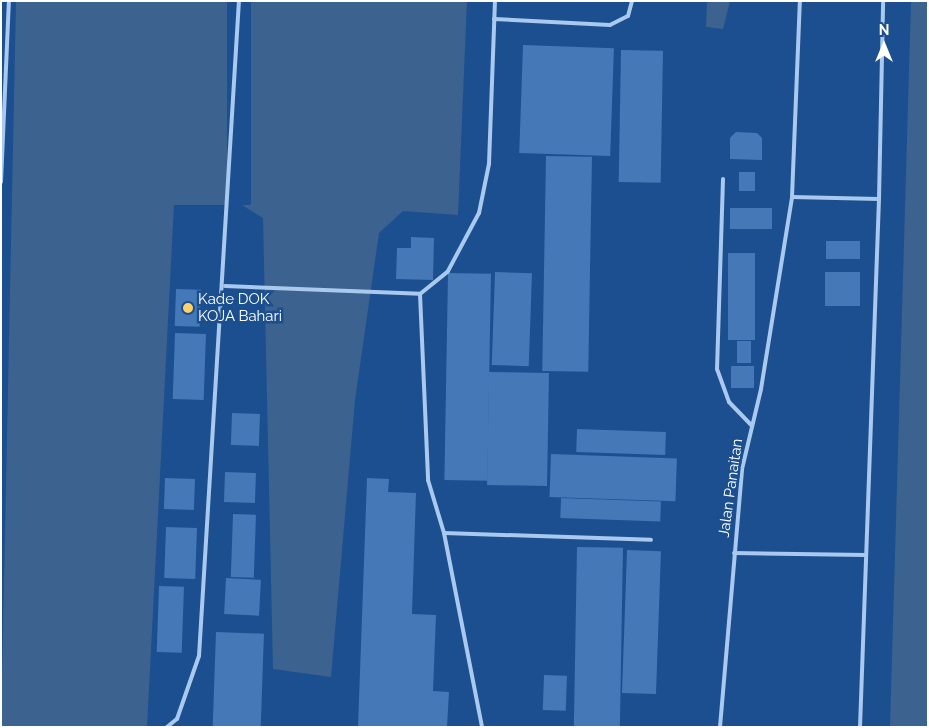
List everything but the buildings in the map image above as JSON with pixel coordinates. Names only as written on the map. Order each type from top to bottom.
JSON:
[{"type":"lane","points":[[1,182],[9,1]]},
{"type":"lane","points":[[167,727],[177,719],[199,656],[225,286],[239,1]]},
{"type":"lane","points":[[225,286],[264,286],[420,294],[448,271],[479,213],[489,164],[495,1]]},
{"type":"lane","points":[[494,19],[610,25],[628,16],[632,1]]},
{"type":"lane","name":"Jalan Panaitan","points":[[720,727],[734,553],[752,426],[792,197],[800,1]]},
{"type":"lane","points":[[860,727],[879,199],[883,1]]},
{"type":"lane","points":[[723,179],[717,368],[728,402],[752,426]]},
{"type":"lane","points":[[792,197],[879,199]]},
{"type":"lane","points":[[420,294],[428,480],[444,533],[482,727]]},
{"type":"lane","points":[[444,533],[651,540]]},
{"type":"lane","points":[[734,553],[866,554]]},
{"type":"water","points":[[16,1],[467,1],[458,215],[403,211],[379,233],[355,400],[331,677],[273,669],[263,218],[242,205],[174,205],[147,727],[1,727]]},
{"type":"water","points":[[707,1],[730,1],[723,29],[706,27]]},
{"type":"water","points":[[911,1],[928,1],[928,727],[890,727]]},
{"type":"pier","points":[[227,1],[251,1],[251,205],[227,205]]},
{"type":"place","name":"Kade DOK KOJA Bahari","points":[[188,308]]}]
